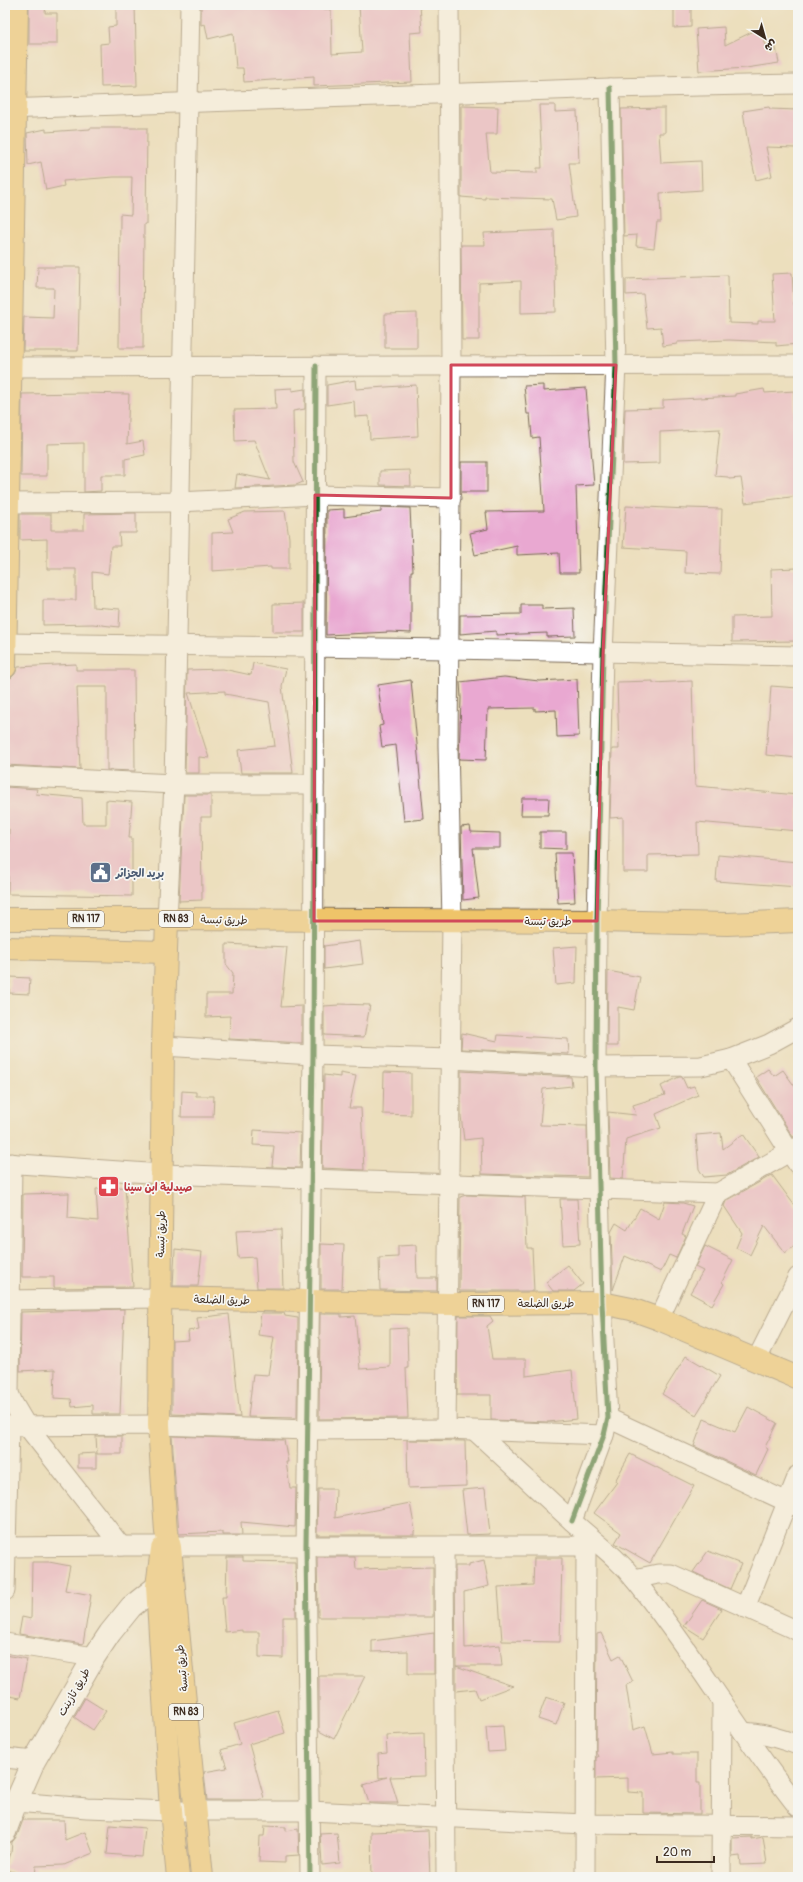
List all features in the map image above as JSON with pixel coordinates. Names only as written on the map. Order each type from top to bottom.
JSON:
[{"type":"main road","points":[[5,667],[10,109],[17,5]]},
{"type":"main road","name":"RN 117","points":[[5,919],[167,919]]},
{"type":"main road","name":"طريق تبسة","points":[[178,1877],[171,1811],[165,1580],[166,1542],[159,1425],[163,1046],[167,919],[314,921],[597,921],[727,924],[798,921]]},
{"type":"main road","points":[[5,948],[166,952]]},
{"type":"main road","name":"طريق الضلعة","points":[[160,1298],[448,1304],[602,1303],[630,1309],[659,1319],[757,1359],[798,1378]]},
{"type":"main road","name":"طريق تبسة","points":[[165,1580],[196,1810],[202,1877]]},
{"type":"street","points":[[167,919],[174,784],[190,5]]},
{"type":"street","points":[[446,1429],[452,920],[448,745],[452,366],[448,5]]},
{"type":"street","points":[[10,109],[610,88],[798,84]]},
{"type":"street","points":[[572,1521],[606,1427],[596,1066],[597,921],[603,652],[616,365],[610,88]]},
{"type":"street","points":[[8,367],[182,365],[798,365]]},
{"type":"street","points":[[310,1877],[306,1546],[313,1055],[316,366]]},
{"type":"street","points":[[7,503],[179,502],[315,495],[451,498]]},
{"type":"street","points":[[6,643],[448,649],[798,656]]},
{"type":"street","points":[[5,776],[174,784],[314,784]]},
{"type":"street","points":[[163,1046],[313,1055],[450,1059],[596,1066],[701,1066],[731,1059],[769,1044],[798,1028]]},
{"type":"street","points":[[5,1592],[13,1426],[13,1403],[7,1390],[8,1163],[162,1174],[718,1193],[795,1155],[731,1059]]},
{"type":"street","points":[[659,1319],[718,1193]]},
{"type":"street","points":[[757,1359],[798,1277]]},
{"type":"street","points":[[8,1300],[160,1298]]},
{"type":"street","points":[[13,1426],[159,1425],[307,1430],[446,1429],[475,1431],[606,1427],[792,1504]]},
{"type":"street","points":[[13,1426],[121,1546]]},
{"type":"street","points":[[475,1431],[572,1521],[587,1541],[613,1555],[634,1579],[798,1807]]},
{"type":"street","points":[[745,1608],[792,1504],[798,1475]]},
{"type":"street","points":[[6,1547],[121,1546],[166,1542],[306,1546],[444,1546],[587,1541]]},
{"type":"street","points":[[585,1877],[587,1541]]},
{"type":"street","points":[[444,1546],[446,1877]]},
{"type":"street","points":[[634,1579],[658,1574],[671,1574],[798,1631]]},
{"type":"street","name":"طريق تازبنت","points":[[5,1832],[34,1761],[94,1657],[131,1607],[165,1580]]},
{"type":"street","points":[[5,1643],[94,1657]]},
{"type":"street","points":[[721,1877],[722,1701]]},
{"type":"street","points":[[743,1732],[770,1735],[798,1745]]},
{"type":"street","points":[[5,1758],[34,1761]]},
{"type":"street","points":[[16,1802],[87,1808],[171,1811],[309,1811],[586,1824],[798,1826]]},
{"type":"highlighted area","points":[[451,365],[616,365],[603,653],[597,921],[314,921],[315,495],[451,498]]},
{"type":"building","points":[[29,5],[46,5],[45,13],[57,13],[57,44],[29,44]]},
{"type":"building","points":[[116,5],[135,5],[137,86],[101,87],[100,44],[109,43],[108,27],[116,26]]},
{"type":"building","points":[[201,5],[299,5],[299,10],[331,9],[332,54],[362,52],[359,5],[420,5],[422,32],[410,33],[412,82],[314,86],[314,77],[244,82],[243,68],[236,68],[233,33],[208,39],[205,24],[201,25]]},
{"type":"building","points":[[674,5],[691,5],[691,27],[674,28]]},
{"type":"building","points":[[724,27],[725,45],[758,29],[768,49],[776,48],[779,63],[746,68],[699,71],[696,29]]},
{"type":"building","points":[[539,105],[555,105],[555,112],[577,111],[579,163],[569,163],[576,217],[556,220],[552,199],[485,197],[485,199],[461,197],[461,106],[498,107],[497,134],[486,134],[490,172],[537,173],[537,168],[542,168]]},
{"type":"building","points":[[769,107],[770,109],[797,110],[796,148],[766,147],[772,176],[756,180],[743,111]]},
{"type":"building","points":[[665,108],[665,133],[659,133],[661,163],[701,161],[702,190],[660,193],[661,222],[657,222],[654,248],[636,246],[637,235],[624,236],[621,109]]},
{"type":"building","points":[[90,128],[147,128],[146,224],[144,224],[143,348],[119,348],[120,214],[131,215],[132,177],[63,181],[64,186],[46,190],[41,162],[28,165],[27,133],[46,129],[46,132]]},
{"type":"building","points":[[554,230],[556,312],[521,313],[521,281],[479,283],[479,340],[462,340],[461,245],[485,245],[484,233]]},
{"type":"building","points":[[38,267],[80,267],[78,351],[23,351],[24,317],[53,318],[54,288],[37,288]]},
{"type":"building","points":[[792,273],[794,305],[798,304],[798,344],[776,346],[776,342],[729,340],[677,342],[677,344],[663,346],[661,327],[647,328],[643,294],[626,295],[626,279],[728,275],[729,323],[758,324],[758,321],[775,321],[772,274]]},
{"type":"building","points":[[417,313],[417,348],[385,348],[385,314]]},
{"type":"building","points":[[355,380],[356,389],[416,385],[418,436],[370,439],[369,416],[355,417],[354,401],[327,405],[327,385]]},
{"type":"building","points":[[543,385],[543,391],[586,388],[594,485],[576,486],[579,573],[560,573],[559,553],[517,555],[517,546],[475,555],[470,533],[488,529],[486,512],[544,511],[539,437],[532,438],[530,414],[527,414],[524,386]]},
{"type":"building","points":[[292,388],[292,391],[305,389],[305,409],[293,411],[294,462],[303,482],[296,485],[235,488],[237,474],[270,480],[254,440],[235,441],[234,410],[276,409],[275,389]]},
{"type":"building","points":[[764,389],[765,393],[794,391],[798,496],[745,503],[741,478],[729,479],[728,477],[715,476],[720,429],[660,432],[660,463],[623,464],[625,409],[663,408],[663,400],[735,396],[735,394]]},
{"type":"building","points":[[22,394],[129,394],[127,444],[143,441],[145,455],[125,459],[125,475],[101,475],[101,491],[84,492],[84,443],[47,444],[47,476],[21,476]]},
{"type":"building","points":[[461,462],[487,462],[487,492],[461,492]]},
{"type":"building","points":[[410,470],[411,486],[380,485],[380,471]]},
{"type":"building","points":[[626,506],[722,509],[720,574],[685,573],[686,551],[623,547]]},
{"type":"building","points":[[381,507],[410,508],[413,571],[411,571],[411,633],[390,632],[326,635],[327,510],[344,509],[344,517],[381,512]]},
{"type":"building","points":[[285,511],[289,538],[289,569],[271,569],[271,567],[212,571],[212,533],[233,532],[228,519],[245,512]]},
{"type":"building","points":[[136,513],[136,533],[119,533],[120,546],[111,546],[108,574],[92,572],[93,607],[120,609],[119,627],[93,624],[43,625],[43,600],[76,600],[76,569],[47,569],[47,539],[20,540],[20,514],[51,514],[51,530],[84,530],[84,514]]},
{"type":"building","points":[[798,568],[798,641],[732,642],[732,617],[772,616],[771,569]]},
{"type":"building","points":[[304,603],[304,632],[273,632],[273,604]]},
{"type":"building","points":[[521,605],[542,605],[542,609],[574,608],[575,636],[547,637],[547,633],[496,635],[496,631],[460,634],[460,615],[521,614]]},
{"type":"building","points":[[253,663],[286,669],[282,686],[293,773],[241,773],[238,750],[275,746],[269,702],[225,694],[225,691],[188,693],[209,758],[199,757],[199,773],[185,773],[187,670],[223,669],[251,675]]},
{"type":"building","points":[[76,664],[76,670],[134,670],[135,771],[107,770],[107,687],[77,687],[80,769],[5,765],[5,679],[11,678],[15,674],[18,667]]},
{"type":"building","points":[[504,677],[539,681],[577,679],[579,736],[557,737],[556,710],[535,711],[535,708],[488,709],[486,760],[459,759],[461,698],[460,682]]},
{"type":"building","points":[[411,680],[424,819],[404,821],[396,745],[382,747],[379,726],[383,725],[378,685]]},
{"type":"building","points":[[653,681],[653,683],[692,681],[695,786],[798,795],[798,831],[697,822],[698,854],[648,855],[648,872],[623,872],[623,817],[610,818],[612,749],[619,749],[617,682]]},
{"type":"building","points":[[771,686],[798,688],[798,758],[766,755]]},
{"type":"building","points":[[5,787],[37,789],[36,794],[82,798],[83,824],[106,824],[106,800],[132,802],[129,838],[132,838],[132,896],[8,894],[9,829],[5,829]]},
{"type":"building","points":[[184,795],[211,795],[211,817],[201,817],[202,900],[179,901]]},
{"type":"building","points":[[522,798],[549,798],[548,815],[521,815]]},
{"type":"building","points":[[470,826],[471,832],[500,833],[500,848],[473,848],[479,898],[463,900],[461,827]]},
{"type":"building","points":[[540,832],[566,832],[566,849],[540,848]]},
{"type":"building","points":[[555,853],[572,853],[575,902],[558,903]]},
{"type":"building","points":[[718,855],[798,862],[798,887],[716,881]]},
{"type":"building","points":[[360,941],[363,964],[324,969],[324,946]]},
{"type":"building","points":[[226,944],[287,947],[281,1007],[302,1006],[302,1043],[229,1039],[230,1016],[206,1017],[206,994],[232,994],[233,973],[226,964]]},
{"type":"building","points":[[577,946],[576,983],[556,985],[553,948]]},
{"type":"building","points":[[608,971],[640,977],[634,1010],[618,1007],[618,1046],[607,1046]]},
{"type":"building","points":[[10,977],[30,978],[29,994],[9,993]]},
{"type":"building","points":[[339,1004],[370,1005],[364,1037],[324,1035],[324,1006]]},
{"type":"building","points":[[462,1033],[497,1041],[498,1035],[568,1039],[569,1054],[461,1049]]},
{"type":"building","points":[[768,1069],[774,1076],[783,1070],[798,1091],[798,1136],[793,1137],[756,1077]]},
{"type":"building","points":[[461,1071],[571,1077],[572,1086],[543,1089],[540,1125],[587,1126],[588,1177],[482,1174],[481,1138],[464,1140],[461,1116]]},
{"type":"building","points":[[384,1072],[411,1073],[411,1115],[383,1114]]},
{"type":"building","points":[[340,1073],[356,1076],[349,1108],[361,1108],[364,1170],[322,1168],[324,1075],[340,1077]]},
{"type":"building","points":[[682,1077],[687,1088],[694,1086],[698,1095],[656,1114],[661,1128],[626,1139],[623,1179],[610,1178],[608,1112],[636,1115],[633,1105],[665,1095],[661,1086]]},
{"type":"building","points":[[182,1091],[196,1092],[196,1096],[214,1096],[213,1117],[181,1117]]},
{"type":"building","points":[[254,1130],[301,1133],[300,1168],[272,1167],[274,1146],[253,1145]]},
{"type":"building","points":[[721,1133],[723,1149],[743,1134],[759,1157],[727,1175],[704,1177],[699,1169],[696,1135]]},
{"type":"building","points":[[772,1175],[798,1210],[798,1243],[785,1253],[764,1226],[750,1255],[736,1248],[742,1233],[724,1206],[726,1201]]},
{"type":"building","points":[[125,1187],[133,1287],[54,1288],[54,1277],[22,1277],[23,1194],[69,1193],[68,1218],[98,1221],[96,1189]]},
{"type":"building","points":[[466,1195],[525,1197],[527,1248],[532,1248],[534,1291],[459,1291],[460,1197]]},
{"type":"building","points":[[560,1199],[577,1199],[580,1244],[563,1245]]},
{"type":"building","points":[[665,1202],[683,1203],[693,1206],[682,1234],[686,1236],[676,1258],[669,1255],[661,1272],[625,1256],[613,1290],[611,1232],[616,1223],[627,1230],[640,1208],[659,1219]]},
{"type":"building","points":[[281,1229],[283,1288],[257,1288],[255,1257],[238,1258],[236,1231]]},
{"type":"building","points":[[321,1244],[344,1245],[342,1289],[321,1289]]},
{"type":"building","points":[[416,1245],[417,1278],[437,1278],[437,1291],[380,1290],[379,1258],[398,1257],[398,1246]]},
{"type":"building","points":[[705,1246],[733,1260],[722,1282],[724,1284],[712,1305],[690,1293],[703,1271],[695,1267]]},
{"type":"building","points":[[175,1249],[202,1252],[198,1286],[173,1286]]},
{"type":"building","points":[[568,1265],[583,1284],[574,1291],[553,1291],[546,1282]]},
{"type":"building","points":[[124,1309],[120,1414],[93,1414],[93,1405],[72,1407],[71,1399],[54,1398],[55,1369],[20,1371],[21,1312]]},
{"type":"building","points":[[261,1313],[284,1313],[285,1316],[298,1318],[297,1418],[248,1417],[253,1374],[268,1375],[274,1337],[258,1335]]},
{"type":"building","points":[[229,1314],[240,1417],[172,1414],[172,1341],[189,1340],[188,1331],[199,1329],[197,1318]]},
{"type":"building","points":[[320,1314],[341,1314],[341,1317],[355,1316],[360,1369],[390,1367],[390,1329],[407,1328],[408,1368],[406,1368],[408,1418],[319,1419]]},
{"type":"building","points":[[458,1316],[490,1316],[493,1321],[487,1326],[492,1359],[526,1359],[526,1376],[572,1370],[577,1419],[548,1422],[491,1420],[491,1395],[457,1395]]},
{"type":"building","points":[[686,1356],[720,1376],[696,1415],[662,1394]]},
{"type":"building","points":[[748,1407],[777,1423],[765,1447],[768,1449],[756,1475],[694,1446],[704,1419],[735,1432]]},
{"type":"building","points":[[96,1436],[122,1436],[122,1454],[97,1454]]},
{"type":"building","points":[[172,1436],[284,1440],[288,1462],[286,1462],[290,1488],[296,1488],[295,1527],[241,1522],[242,1535],[222,1535],[222,1532],[179,1534]]},
{"type":"building","points":[[407,1440],[465,1441],[466,1486],[408,1488]]},
{"type":"building","points":[[96,1453],[96,1468],[78,1468],[78,1454]]},
{"type":"building","points":[[630,1454],[694,1486],[650,1563],[615,1543],[621,1533],[594,1513],[617,1482],[615,1481]]},
{"type":"building","points":[[485,1488],[490,1534],[467,1535],[462,1490]]},
{"type":"building","points":[[318,1489],[336,1489],[335,1518],[410,1503],[415,1530],[414,1535],[317,1535]]},
{"type":"building","points":[[708,1551],[741,1564],[730,1589],[693,1572]]},
{"type":"building","points":[[227,1557],[243,1557],[243,1561],[295,1562],[296,1617],[283,1617],[283,1658],[259,1657],[259,1632],[242,1632],[242,1630],[225,1632],[222,1597],[226,1597]]},
{"type":"building","points":[[317,1557],[355,1557],[356,1569],[433,1567],[433,1617],[318,1617]]},
{"type":"building","points":[[534,1558],[562,1558],[560,1642],[502,1641],[498,1587],[533,1585]]},
{"type":"building","points":[[484,1560],[489,1586],[464,1592],[465,1648],[500,1645],[502,1666],[456,1666],[455,1566],[469,1566],[469,1564]]},
{"type":"building","points":[[32,1562],[49,1562],[70,1566],[65,1590],[91,1595],[83,1644],[19,1634],[22,1617],[31,1619]]},
{"type":"building","points":[[702,1600],[722,1609],[703,1638],[684,1626]]},
{"type":"building","points":[[434,1633],[434,1674],[408,1674],[408,1651],[372,1652],[372,1641]]},
{"type":"building","points":[[601,1633],[613,1659],[620,1655],[633,1682],[626,1685],[633,1730],[645,1726],[653,1754],[673,1752],[673,1754],[697,1754],[697,1783],[700,1783],[700,1814],[643,1813],[643,1793],[628,1792],[628,1778],[596,1779],[596,1757],[598,1757],[596,1752],[597,1634]]},
{"type":"building","points":[[5,1655],[27,1659],[20,1698],[5,1695]]},
{"type":"building","points":[[456,1666],[513,1686],[479,1699],[475,1689],[456,1691]]},
{"type":"building","points":[[319,1676],[365,1676],[334,1739],[319,1731]]},
{"type":"building","points":[[546,1697],[564,1703],[556,1725],[538,1719]]},
{"type":"building","points":[[85,1698],[106,1711],[93,1730],[74,1717]]},
{"type":"building","points":[[278,1710],[285,1733],[249,1744],[264,1798],[258,1800],[207,1800],[204,1772],[227,1768],[221,1750],[240,1744],[234,1723]]},
{"type":"building","points":[[503,1726],[505,1751],[488,1752],[486,1727]]},
{"type":"building","points":[[424,1733],[425,1776],[390,1777],[398,1803],[369,1803],[363,1785],[387,1777],[379,1778],[378,1754],[387,1753],[386,1735]]},
{"type":"building","points":[[23,1820],[64,1820],[65,1840],[85,1832],[93,1853],[64,1865],[36,1866],[35,1877],[28,1877],[5,1869],[11,1853],[12,1842],[17,1836]]},
{"type":"building","points":[[110,1825],[145,1828],[142,1857],[107,1854]]},
{"type":"building","points":[[265,1826],[286,1827],[286,1831],[298,1829],[299,1855],[285,1856],[285,1863],[259,1862],[260,1836],[264,1836]]},
{"type":"building","points":[[428,1830],[430,1877],[372,1877],[371,1832]]},
{"type":"building","points":[[337,1833],[340,1863],[322,1865],[320,1834]]},
{"type":"building","points":[[752,1837],[752,1839],[763,1837],[767,1864],[741,1865],[740,1856],[732,1857],[732,1838]]},
{"type":"cycle path","points":[[572,1521],[604,1435],[608,1418],[602,1303],[596,1067],[597,921],[603,653],[616,365],[610,88]]},
{"type":"cycle path","points":[[310,1877],[306,1546],[313,1055],[316,366]]},
{"type":"place","name":"بريد الجزائر","points":[[101,873]]},
{"type":"place","name":"صيدلية ابن سينا","points":[[109,1187]]}]
